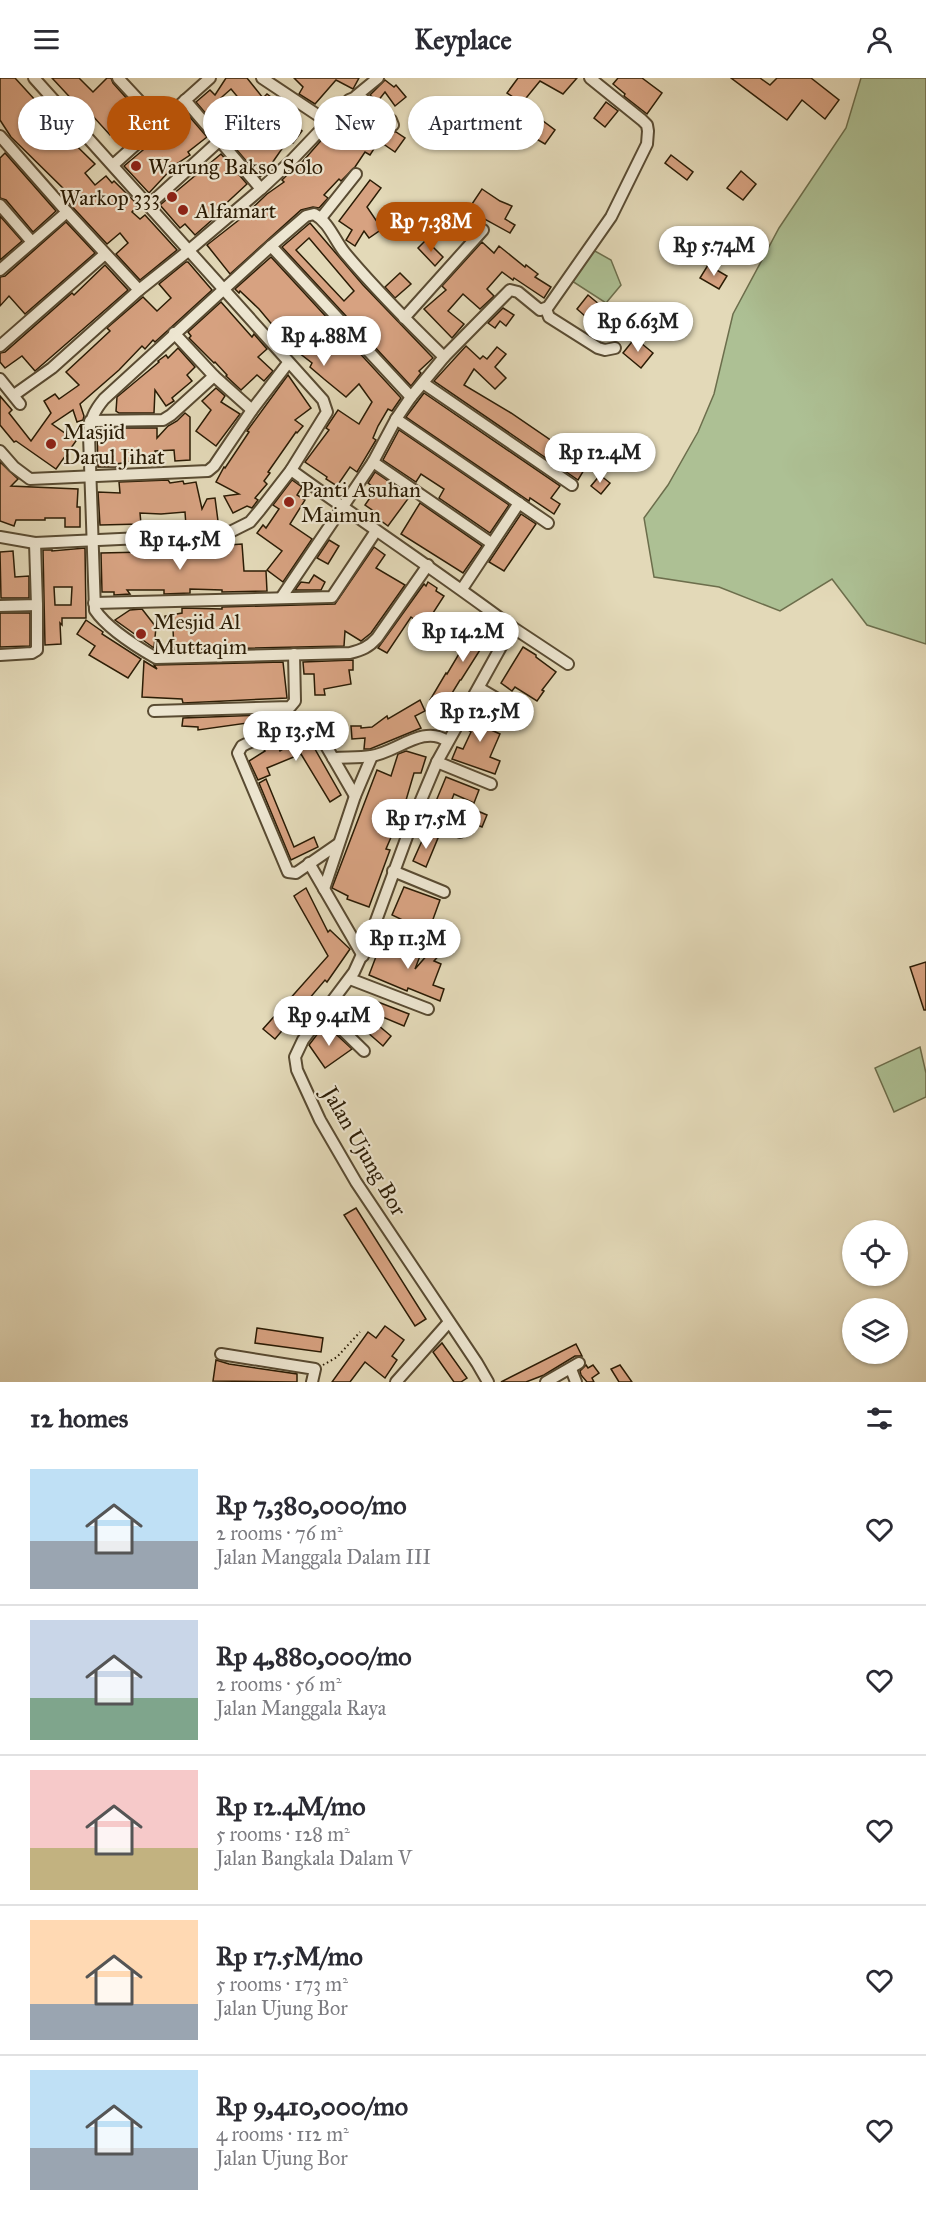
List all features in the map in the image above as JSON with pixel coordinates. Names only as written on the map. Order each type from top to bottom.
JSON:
[{"type":"street","points":[[0,537],[35,543],[226,534],[250,522],[291,470],[327,410],[323,400],[188,251],[150,204],[34,78]]},
{"type":"street","points":[[118,78],[135,96]]},
{"type":"street","points":[[189,96],[210,78]]},
{"type":"street","points":[[262,78],[314,113]]},
{"type":"street","points":[[356,96],[378,78]]},
{"type":"street","points":[[281,598],[373,462],[396,420],[444,357],[510,290],[519,292],[540,309],[546,309],[611,217],[646,144],[647,125],[590,78]]},
{"type":"street","points":[[191,108],[203,121]]},
{"type":"street","points":[[0,136],[139,290]]},
{"type":"street","points":[[0,379],[17,399],[139,290],[261,189],[314,136]]},
{"type":"street","points":[[113,165],[129,150]]},
{"type":"street","points":[[150,204],[209,150]]},
{"type":"street","points":[[228,150],[261,189]]},
{"type":"street","points":[[321,218],[356,174]]},
{"type":"street","points":[[0,205],[32,242]]},
{"type":"street","points":[[0,270],[67,212]]},
{"type":"street","points":[[428,565],[377,638],[368,647],[350,653],[156,658],[105,622],[95,610],[90,421],[104,399],[174,333],[306,216],[314,214],[321,218],[344,252],[404,318],[444,357]]},
{"type":"street","points":[[404,318],[483,230]]},
{"type":"street","points":[[271,246],[411,398]]},
{"type":"street","points":[[0,346],[105,254]]},
{"type":"street","points":[[546,309],[549,317],[598,348],[605,350],[615,348]]},
{"type":"street","points":[[174,333],[214,376],[252,410]]},
{"type":"street","points":[[0,451],[19,472],[30,478],[207,471],[214,466],[252,410],[288,363]]},
{"type":"street","points":[[90,421],[163,420],[214,376]]},
{"type":"street","points":[[423,383],[572,484]]},
{"type":"street","points":[[396,420],[548,523]]},
{"type":"street","points":[[373,462],[491,543]]},
{"type":"street","points":[[291,470],[342,508],[428,565],[512,627],[568,664]]},
{"type":"street","points":[[462,589],[519,503]]},
{"type":"street","points":[[94,603],[333,597],[376,531]]},
{"type":"street","points":[[0,655],[32,653],[38,649],[35,543]]},
{"type":"street","points":[[0,606],[37,605]]},
{"type":"street","name":"Jalan Ujung Bor","points":[[488,1382],[356,1182],[320,1120],[297,1070],[296,1057],[303,1040],[350,980],[363,956],[393,871],[437,762],[512,627]]},
{"type":"street","points":[[154,711],[290,707],[295,701],[294,654]]},
{"type":"street","points":[[479,688],[518,711]]},
{"type":"street","points":[[338,844],[293,874],[288,872],[238,753],[242,746],[303,718],[314,724],[355,796]]},
{"type":"street","points":[[333,758],[372,756],[424,735],[437,735],[447,741]]},
{"type":"street","points":[[324,889],[355,796],[372,756]]},
{"type":"street","points":[[437,762],[490,784]]},
{"type":"street","points":[[416,812],[460,832]]},
{"type":"street","points":[[309,863],[363,956]]},
{"type":"street","points":[[393,871],[444,892]]},
{"type":"street","points":[[373,926],[429,946]]},
{"type":"street","points":[[350,980],[428,1009]]},
{"type":"street","points":[[324,1012],[364,1052]]},
{"type":"street","points":[[396,1382],[449,1322]]},
{"type":"street","points":[[221,1354],[315,1369],[312,1382]]},
{"type":"street","points":[[546,1382],[575,1366],[576,1382]]},
{"type":"path","points":[[315,1369],[337,1357],[360,1332]]},
{"type":"green space","points":[[861,78],[926,78],[926,644],[867,625],[832,579],[780,611],[719,587],[654,577],[644,518],[668,485],[698,432],[714,394],[733,314],[779,228],[846,128]]},
{"type":"green space","points":[[593,250],[611,260],[621,285],[606,303],[572,281]]},
{"type":"green space","points":[[920,1047],[926,1073],[926,1097],[894,1112],[875,1068]]},
{"type":"building","points":[[0,78],[15,78],[31,96],[18,96],[18,144],[0,120]]},
{"type":"building","points":[[52,78],[79,78],[93,92],[107,78],[111,78],[125,96],[107,96],[107,132],[95,118],[95,96],[69,96]]},
{"type":"building","points":[[226,78],[247,78],[261,96],[237,96],[231,89],[223,96],[203,96],[210,90],[215,95]]},
{"type":"building","points":[[294,78],[359,78],[353,89],[336,80],[322,96],[314,96],[314,103],[299,94],[303,87]]},
{"type":"building","points":[[518,78],[577,78],[563,94],[540,81],[528,96],[512,96],[507,93]]},
{"type":"building","points":[[618,78],[642,78],[662,93],[647,114],[613,84]]},
{"type":"building","points":[[731,78],[760,78],[770,85],[777,78],[811,78],[839,100],[825,119],[802,100],[787,120]]},
{"type":"building","points":[[385,80],[394,87],[396,85],[406,97],[396,105],[396,96],[388,96],[385,92],[382,96],[370,95]]},
{"type":"building","points":[[203,96],[203,110],[196,102]]},
{"type":"building","points":[[606,102],[618,111],[605,127],[594,118]]},
{"type":"building","points":[[191,118],[203,132],[203,140],[191,150]]},
{"type":"building","points":[[544,122],[555,130],[544,143]]},
{"type":"building","points":[[396,132],[405,138],[395,152],[392,150],[396,150]]},
{"type":"building","points":[[314,148],[373,150],[370,155],[365,152],[355,167],[341,181],[339,179],[324,195],[328,198],[319,208],[301,210],[230,274],[207,245],[284,182],[282,180],[294,168],[296,169]]},
{"type":"building","points":[[24,150],[81,150],[95,164],[85,173],[95,185],[106,176],[112,183],[114,181],[138,205],[132,212],[140,219],[145,215],[177,250],[140,280],[116,254],[128,243],[120,233],[107,244],[67,201],[72,197]]},
{"type":"building","points":[[143,150],[191,150],[188,152],[190,155],[175,165],[149,193],[124,166]]},
{"type":"building","points":[[237,150],[281,150],[271,167],[260,177]]},
{"type":"building","points":[[5,153],[56,211],[33,232],[6,200],[0,198],[0,158]]},
{"type":"building","points":[[221,154],[247,184],[195,235],[185,224],[180,228],[160,205]]},
{"type":"building","points":[[671,155],[693,172],[687,180],[665,163]]},
{"type":"building","points":[[741,171],[756,184],[743,200],[727,188]]},
{"type":"building","points":[[370,180],[381,188],[367,207],[382,229],[369,238],[364,231],[355,246],[346,240],[352,230],[339,221]]},
{"type":"building","points":[[482,189],[512,206],[505,219],[515,225],[510,233],[468,210]]},
{"type":"building","points":[[0,216],[22,241],[0,260]]},
{"type":"building","points":[[66,222],[95,253],[25,314],[9,296],[0,306],[0,277],[5,276]]},
{"type":"building","points":[[310,223],[363,285],[433,358],[419,371],[421,373],[411,386],[282,247]],"holes":[[[309,238],[354,291],[344,301],[296,250]]]},
{"type":"building","points":[[426,240],[443,257],[435,266],[418,248]]},
{"type":"building","points":[[482,242],[494,253],[499,246],[525,267],[526,265],[538,274],[535,277],[551,287],[544,298],[502,272],[487,289],[494,296],[480,309],[463,294],[448,311],[464,324],[452,338],[424,309],[446,290],[442,286]]},
{"type":"building","points":[[271,257],[401,398],[392,411],[388,409],[373,438],[376,440],[357,472],[350,467],[337,486],[305,462],[329,430],[326,428],[338,410],[359,424],[372,402],[359,384],[346,397],[324,379],[310,367],[312,363],[290,346],[259,309],[235,289]]},
{"type":"building","points":[[186,262],[212,290],[155,342],[153,340],[145,349],[142,346],[119,370],[80,404],[83,420],[77,422],[73,410],[52,424],[76,441],[56,469],[16,441],[14,442],[0,425],[0,396],[12,410],[9,413],[31,441],[51,413],[44,401],[55,394],[59,399],[79,385],[66,372],[110,331],[107,328],[143,297],[157,311],[171,298],[159,284]]},
{"type":"building","points":[[105,265],[128,290],[35,371],[22,356],[5,368],[0,362],[0,353],[5,352],[72,293],[74,295]]},
{"type":"building","points":[[708,265],[727,276],[719,289],[700,278]]},
{"type":"building","points":[[400,273],[411,284],[395,298],[385,287]]},
{"type":"building","points":[[588,295],[606,310],[593,323],[577,309]]},
{"type":"building","points":[[221,302],[252,337],[254,334],[267,349],[258,357],[273,371],[264,381],[257,375],[241,390],[189,338],[191,336],[188,332]]},
{"type":"building","points":[[503,308],[514,315],[506,326],[500,321],[495,328],[488,323]]},
{"type":"building","points":[[635,338],[653,353],[641,368],[623,353]]},
{"type":"building","points":[[466,346],[480,359],[483,356],[487,359],[497,347],[506,354],[495,367],[506,378],[495,389],[474,369],[464,385],[511,413],[587,465],[578,480],[434,381]]},
{"type":"building","points":[[178,348],[195,367],[187,375],[192,381],[172,398],[174,401],[166,406],[155,390],[154,413],[119,413],[116,411],[117,397],[158,361],[166,355],[168,358]]},
{"type":"building","points":[[288,375],[311,408],[295,420],[303,426],[296,432],[268,472],[270,473],[264,481],[267,484],[255,498],[258,500],[252,508],[247,506],[233,513],[224,496],[239,494],[216,482],[249,432],[247,431]]},
{"type":"building","points":[[216,388],[225,396],[221,402],[240,414],[216,446],[196,431],[211,410],[202,401]]},
{"type":"building","points":[[424,393],[560,486],[551,498],[560,504],[554,514],[530,498],[529,501],[406,417]]},
{"type":"building","points":[[185,413],[190,417],[190,460],[175,461],[174,450],[155,451],[156,462],[130,462],[116,464],[116,467],[98,467],[97,428],[157,428],[157,438]]},
{"type":"building","points":[[399,430],[509,505],[490,533],[439,498],[444,489],[421,474],[416,482],[383,460]]},
{"type":"building","points":[[0,462],[18,479],[11,486],[78,489],[77,507],[80,507],[80,527],[65,527],[65,518],[16,520],[14,526],[0,521]]},
{"type":"building","points":[[375,472],[410,496],[388,526],[376,517],[378,514],[365,505],[376,489],[368,483]]},
{"type":"building","points":[[600,475],[610,483],[601,494],[591,486]]},
{"type":"building","points":[[168,480],[170,483],[183,481],[184,484],[196,482],[202,509],[207,499],[215,498],[218,521],[186,526],[185,512],[140,513],[141,524],[100,525],[98,492],[120,493],[119,482]]},
{"type":"building","points":[[292,480],[302,487],[297,495],[305,500],[290,524],[312,539],[283,582],[267,570],[282,551],[257,533],[263,525],[266,528],[279,509],[273,505]]},
{"type":"building","points":[[420,503],[482,546],[463,573],[401,534]]},
{"type":"building","points":[[521,514],[536,524],[504,571],[489,562]]},
{"type":"building","points":[[329,540],[339,546],[328,564],[317,558]]},
{"type":"building","points":[[242,544],[244,571],[266,571],[267,591],[222,592],[222,590],[190,589],[190,593],[164,594],[164,590],[127,590],[130,594],[114,595],[114,592],[102,592],[101,553],[144,552],[144,547],[196,546],[196,549]]},
{"type":"building","points":[[374,547],[385,555],[376,568],[405,585],[371,633],[361,641],[345,631],[344,646],[174,650],[173,629],[166,629],[165,616],[182,613],[182,608],[222,609],[222,607],[335,604]]},
{"type":"building","points":[[85,548],[86,618],[62,618],[62,625],[60,623],[61,644],[45,645],[43,550]],"holes":[[[54,587],[72,587],[71,605],[55,605]]]},
{"type":"building","points":[[13,551],[15,577],[29,576],[29,598],[1,598],[0,552]]},
{"type":"building","points":[[314,575],[325,582],[321,590],[295,590],[301,582],[309,583]]},
{"type":"building","points":[[428,582],[444,596],[424,627],[411,617],[387,653],[378,648],[424,584],[426,586]]},
{"type":"building","name":"Mesjid Al Muttaqim","points":[[142,609],[156,627],[154,648],[115,620],[130,610]]},
{"type":"building","points":[[0,613],[30,613],[30,646],[0,647]]},
{"type":"building","points":[[484,618],[497,625],[443,708],[430,700],[469,637],[472,639]]},
{"type":"building","points":[[86,620],[103,632],[102,634],[141,659],[128,678],[89,655],[95,646],[77,634]]},
{"type":"building","points":[[523,647],[556,672],[542,690],[544,691],[537,701],[515,687],[512,691],[501,683]]},
{"type":"building","points":[[353,660],[353,670],[349,670],[351,684],[324,689],[325,695],[315,695],[314,674],[304,674],[303,662]]},
{"type":"building","points":[[144,661],[157,669],[154,665],[283,662],[287,698],[183,703],[182,699],[142,697]]},
{"type":"building","points":[[420,700],[425,711],[415,716],[421,728],[370,749],[364,749],[365,738],[352,739],[351,726],[372,727],[387,716],[388,719]]},
{"type":"building","points":[[484,705],[497,711],[489,729],[500,734],[490,757],[500,761],[495,774],[452,759],[457,747],[463,749],[471,732],[468,730],[473,718],[478,720]]},
{"type":"building","points":[[263,715],[264,721],[248,728],[247,723],[198,730],[198,727],[182,726],[183,718]]},
{"type":"building","points":[[303,728],[341,795],[330,802],[301,754],[267,768],[270,775],[258,780],[249,761],[265,751],[263,748],[275,741],[280,751],[296,741],[292,735]]},
{"type":"building","points":[[406,751],[426,757],[421,773],[414,773],[404,807],[386,849],[390,850],[369,907],[347,899],[348,896],[332,888],[377,770],[391,776],[398,754]]},
{"type":"building","points":[[446,777],[479,790],[474,803],[454,794],[447,812],[434,806]]},
{"type":"building","points":[[266,779],[294,847],[314,837],[318,847],[291,860],[259,783]]},
{"type":"building","points":[[473,809],[487,815],[482,827],[468,821]]},
{"type":"building","points":[[426,832],[438,838],[426,867],[413,861]]},
{"type":"building","points":[[404,887],[440,900],[428,933],[392,915]]},
{"type":"building","points":[[306,888],[328,932],[330,930],[350,949],[327,982],[325,980],[275,1039],[263,1029],[328,956],[294,896]]},
{"type":"building","points":[[382,941],[420,956],[415,969],[438,944],[444,950],[434,961],[441,964],[433,985],[444,989],[440,1001],[408,988],[407,991],[369,975]]},
{"type":"building","points":[[926,962],[926,1010],[924,1010],[910,967]]},
{"type":"building","points":[[378,1002],[409,1014],[404,1026],[373,1013]]},
{"type":"building","points":[[366,1015],[391,1036],[383,1046],[359,1025]]},
{"type":"building","points":[[325,1024],[352,1049],[325,1068],[309,1045]]},
{"type":"building","points":[[356,1208],[426,1319],[415,1326],[344,1215]]},
{"type":"building","points":[[385,1326],[404,1340],[392,1356],[397,1360],[385,1378],[365,1362],[350,1382],[332,1382],[368,1332],[376,1338]]},
{"type":"building","points":[[257,1328],[323,1338],[321,1352],[255,1343]]},
{"type":"building","points":[[442,1343],[467,1378],[461,1382],[454,1382],[433,1352]]},
{"type":"building","points":[[576,1344],[582,1356],[575,1356],[544,1375],[526,1382],[501,1382]]},
{"type":"building","points":[[216,1360],[297,1374],[297,1382],[213,1381]]},
{"type":"building","points":[[586,1365],[588,1368],[593,1365],[599,1373],[592,1378],[594,1382],[587,1382],[581,1375],[580,1371]]},
{"type":"building","points":[[620,1365],[632,1382],[619,1382],[611,1369]]},
{"type":"place","name":"Warung Bakso Solo","points":[[136,166]]},
{"type":"place","name":"Warkop 333","points":[[172,197]]},
{"type":"place","name":"Alfamart","points":[[183,210]]},
{"type":"place","name":"Masjid Darul Jihat","points":[[51,444]]},
{"type":"place","name":"Panti Asuhan Maimun","points":[[289,502]]},
{"type":"place","name":"Mesjid Al Muttaqim","points":[[141,634]]}]
